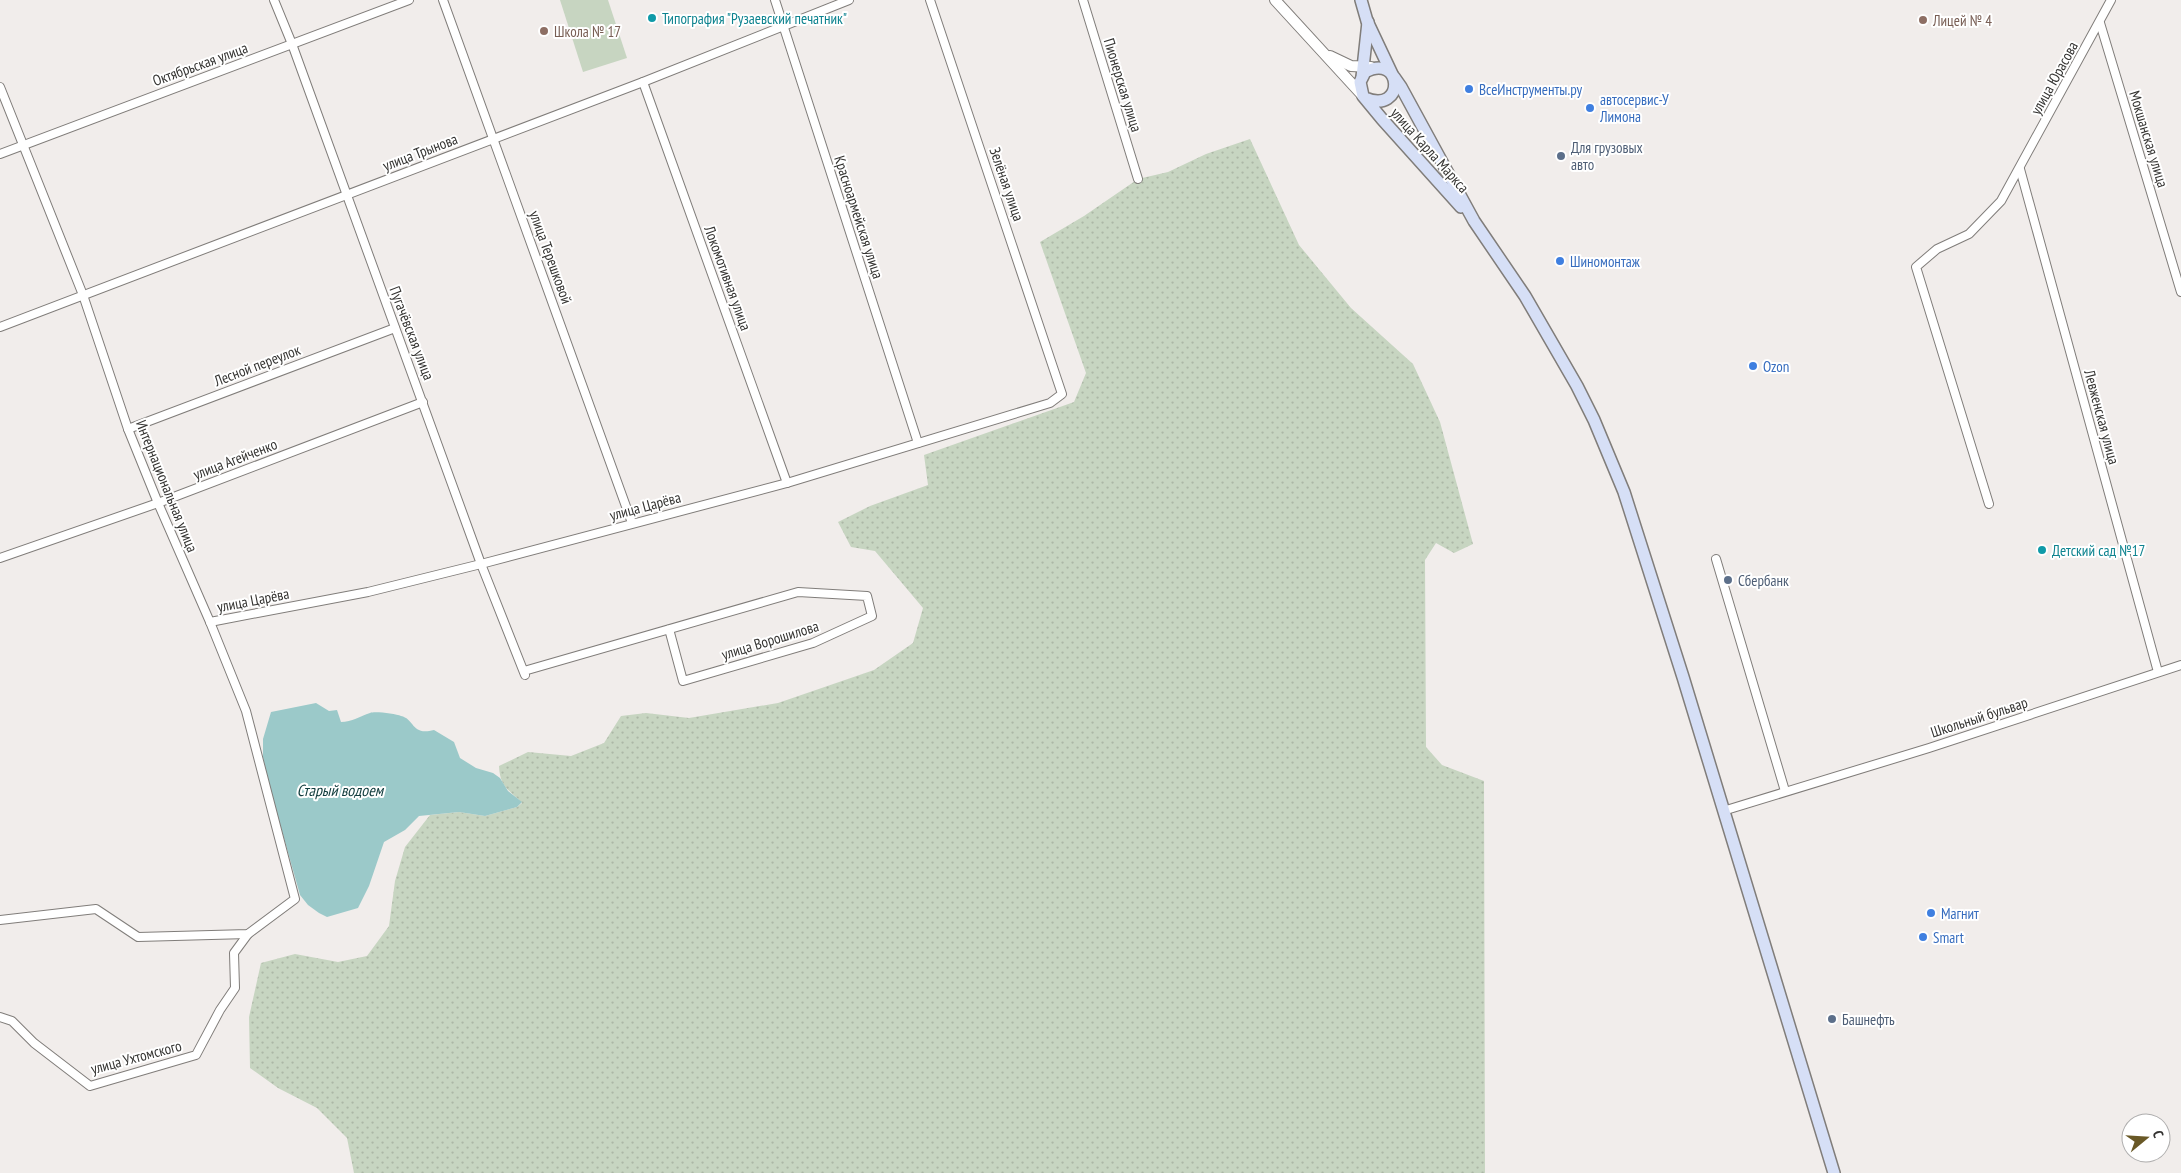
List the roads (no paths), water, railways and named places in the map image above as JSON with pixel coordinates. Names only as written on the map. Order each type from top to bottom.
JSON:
[{"type":"main road","points":[[1361,0],[1368,21],[1393,76],[1474,221],[1548,334],[1594,420],[1609,455],[1639,536],[1834,1173]]},
{"type":"main road","points":[[1362,72],[1377,68],[1385,69],[1393,76],[1394,91],[1386,99],[1374,102],[1364,97],[1360,82],[1368,34],[1368,21]]},
{"type":"main road","name":"улица Карла Маркса","points":[[1364,97],[1474,221]]},
{"type":"street","name":"Пугачёвская улица","points":[[274,0],[292,44],[481,564],[525,673]]},
{"type":"street","name":"Октябрьская улица","points":[[0,154],[409,0]]},
{"type":"street","name":"улица Терешковой","points":[[443,0],[632,523]]},
{"type":"street","name":"Красноармейская улица","points":[[775,0],[918,443]]},
{"type":"street","name":"улица Трынова","points":[[0,327],[643,82],[849,0]]},
{"type":"street","name":"Зелёная улица","points":[[930,0],[1057,376]]},
{"type":"street","name":"Пионерская улица","points":[[1083,0],[1138,179]]},
{"type":"street","name":"улица Карла Маркса","points":[[1275,0],[1364,97]]},
{"type":"street","name":"улица Юрасова","points":[[1989,504],[1916,266],[1937,250],[1969,234],[2001,201],[2111,0]]},
{"type":"street","name":"Мокшанская улица","points":[[2100,23],[2181,292]]},
{"type":"street","name":"улица Карла Маркса","points":[[1323,52],[1362,72]]},
{"type":"street","name":"Локомотивная улица","points":[[643,82],[787,483]]},
{"type":"street","name":"Интернациональная улица","points":[[0,87],[84,295],[128,429],[246,711],[295,899],[248,934]]},
{"type":"street","name":"Левженская улица","points":[[2020,169],[2158,672]]},
{"type":"street","name":"Лесной переулок","points":[[128,429],[395,328]]},
{"type":"street","name":"улица Царёва","points":[[210,622],[368,592],[787,483],[1050,403],[1062,394],[1057,376]]},
{"type":"street","name":"улица Агейченко","points":[[0,558],[158,503],[423,402]]},
{"type":"street","points":[[1716,559],[1784,791]]},
{"type":"street","name":"улица Ворошилова","points":[[525,673],[669,629],[798,592],[867,596],[872,616],[814,644],[683,681],[669,629]]},
{"type":"street","name":"Школьный бульвар","points":[[1723,811],[1929,748],[2181,665]]},
{"type":"street","points":[[0,920],[96,909],[138,937],[248,934]]},
{"type":"street","name":"улица Ухтомского","points":[[0,1017],[12,1021],[34,1044],[90,1086],[196,1055],[220,1010],[235,988],[234,952],[248,934]]},
{"type":"water","name":"Старый водоем","points":[[316,703],[329,711],[337,710],[341,722],[373,712],[395,714],[409,720],[421,731],[434,730],[454,742],[460,758],[476,768],[493,773],[500,778],[508,791],[522,802],[517,807],[485,816],[459,812],[419,816],[405,830],[384,842],[369,886],[358,908],[327,917],[308,905],[300,895],[263,757],[263,739],[271,712]]},
{"type":"place","name":"Типография \"Рузаевский печатник\"","points":[[652,18]]},
{"type":"place","name":"Лицей № 4","points":[[1923,20]]},
{"type":"place","name":"Школа № 17","points":[[544,31]]},
{"type":"place","name":"ВсеИнструменты.ру","points":[[1469,89]]},
{"type":"place","name":"автосервис-У Лимона","points":[[1590,108]]},
{"type":"place","name":"Для грузовых авто","points":[[1561,156]]},
{"type":"place","name":"Шиномонтаж","points":[[1560,261]]},
{"type":"place","name":"Ozon","points":[[1753,366]]},
{"type":"place","name":"Детский сад №17","points":[[2042,550]]},
{"type":"place","name":"Сбербанк","points":[[1728,580]]},
{"type":"place","name":"Магнит","points":[[1931,913]]},
{"type":"place","name":"Smart","points":[[1923,937]]},
{"type":"place","name":"Башнефть","points":[[1832,1019]]}]
